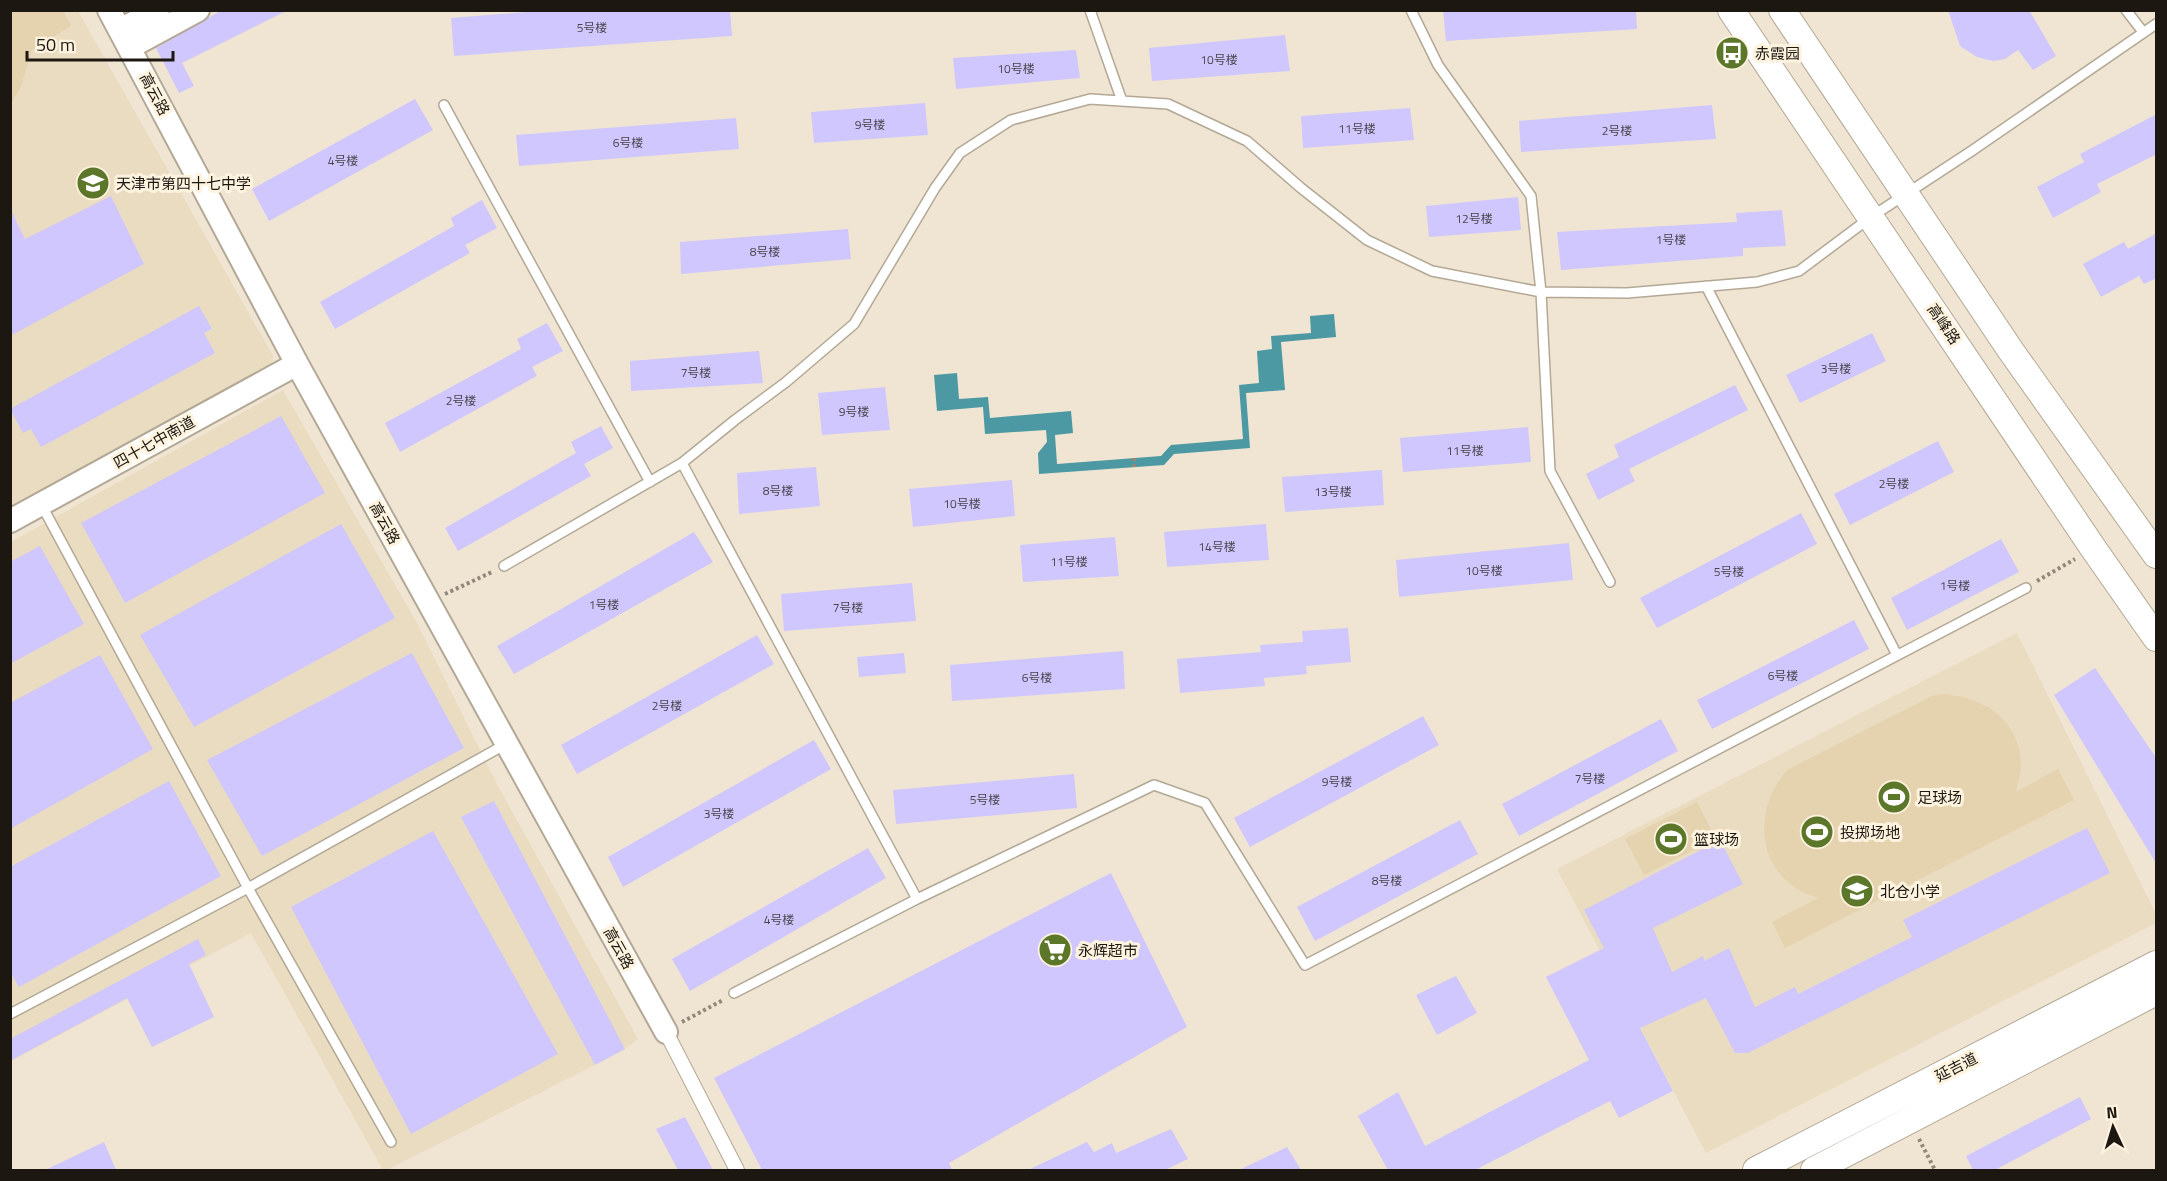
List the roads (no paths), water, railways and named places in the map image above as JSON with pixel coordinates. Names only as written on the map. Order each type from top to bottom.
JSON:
[{"type":"main road","name":"高峰路","points":[[1731,10],[2093,548],[2157,638]]},
{"type":"main road","points":[[1782,10],[2011,351],[2157,555]]},
{"type":"main road","name":"延吉道","points":[[1756,1170],[2157,964]]},
{"type":"main road","name":"延吉道","points":[[1814,1170],[2157,992]]},
{"type":"street","points":[[120,29],[158,10]]},
{"type":"street","points":[[120,29],[198,10]]},
{"type":"street","name":"高云路","points":[[120,29],[297,364],[666,1032]]},
{"type":"street","name":"四十七中南道","points":[[10,521],[297,364]]},
{"type":"street","points":[[666,1032],[737,1170]]},
{"type":"lane","points":[[1090,10],[1122,101]]},
{"type":"lane","points":[[1411,10],[1438,65],[1531,196],[1541,292],[1550,471],[1610,582]]},
{"type":"lane","points":[[2126,10],[2143,32]]},
{"type":"lane","points":[[504,566],[682,463],[786,382],[854,324],[935,188],[960,153],[1011,120],[1090,99],[1168,104],[1247,141],[1301,188],[1367,240],[1432,271],[1541,292],[1627,293],[1757,282],[1799,271],[1871,217],[2157,24]]},
{"type":"lane","points":[[444,105],[650,482]]},
{"type":"lane","points":[[1706,286],[1897,656]]},
{"type":"lane","points":[[682,463],[917,899]]},
{"type":"lane","points":[[41,504],[248,888],[391,1142]]},
{"type":"lane","points":[[734,993],[917,899],[1154,786],[1205,803],[1305,965],[2026,588]]},
{"type":"lane","points":[[10,1014],[248,888],[506,744]]},
{"type":"water","points":[[1334,314],[1336,337],[1281,342],[1285,390],[1246,393],[1250,448],[1174,454],[1164,465],[1039,474],[1038,453],[1047,442],[1046,430],[985,434],[983,407],[937,411],[934,375],[957,373],[959,399],[988,397],[990,418],[1071,411],[1073,433],[1055,435],[1057,464],[1161,456],[1171,445],[1243,439],[1239,385],[1259,383],[1257,351],[1272,349],[1271,336],[1311,333],[1310,316]]},
{"type":"place","name":"赤霞园","points":[[1732,53]]},
{"type":"place","name":"天津市第四十七中学","points":[[93,183]]},
{"type":"place","name":"足球场","points":[[1894,797]]},
{"type":"place","name":"投掷场地","points":[[1817,832]]},
{"type":"place","name":"篮球场","points":[[1671,839]]},
{"type":"place","name":"北仓小学","points":[[1857,891]]},
{"type":"place","name":"永辉超市","points":[[1055,950]]}]
